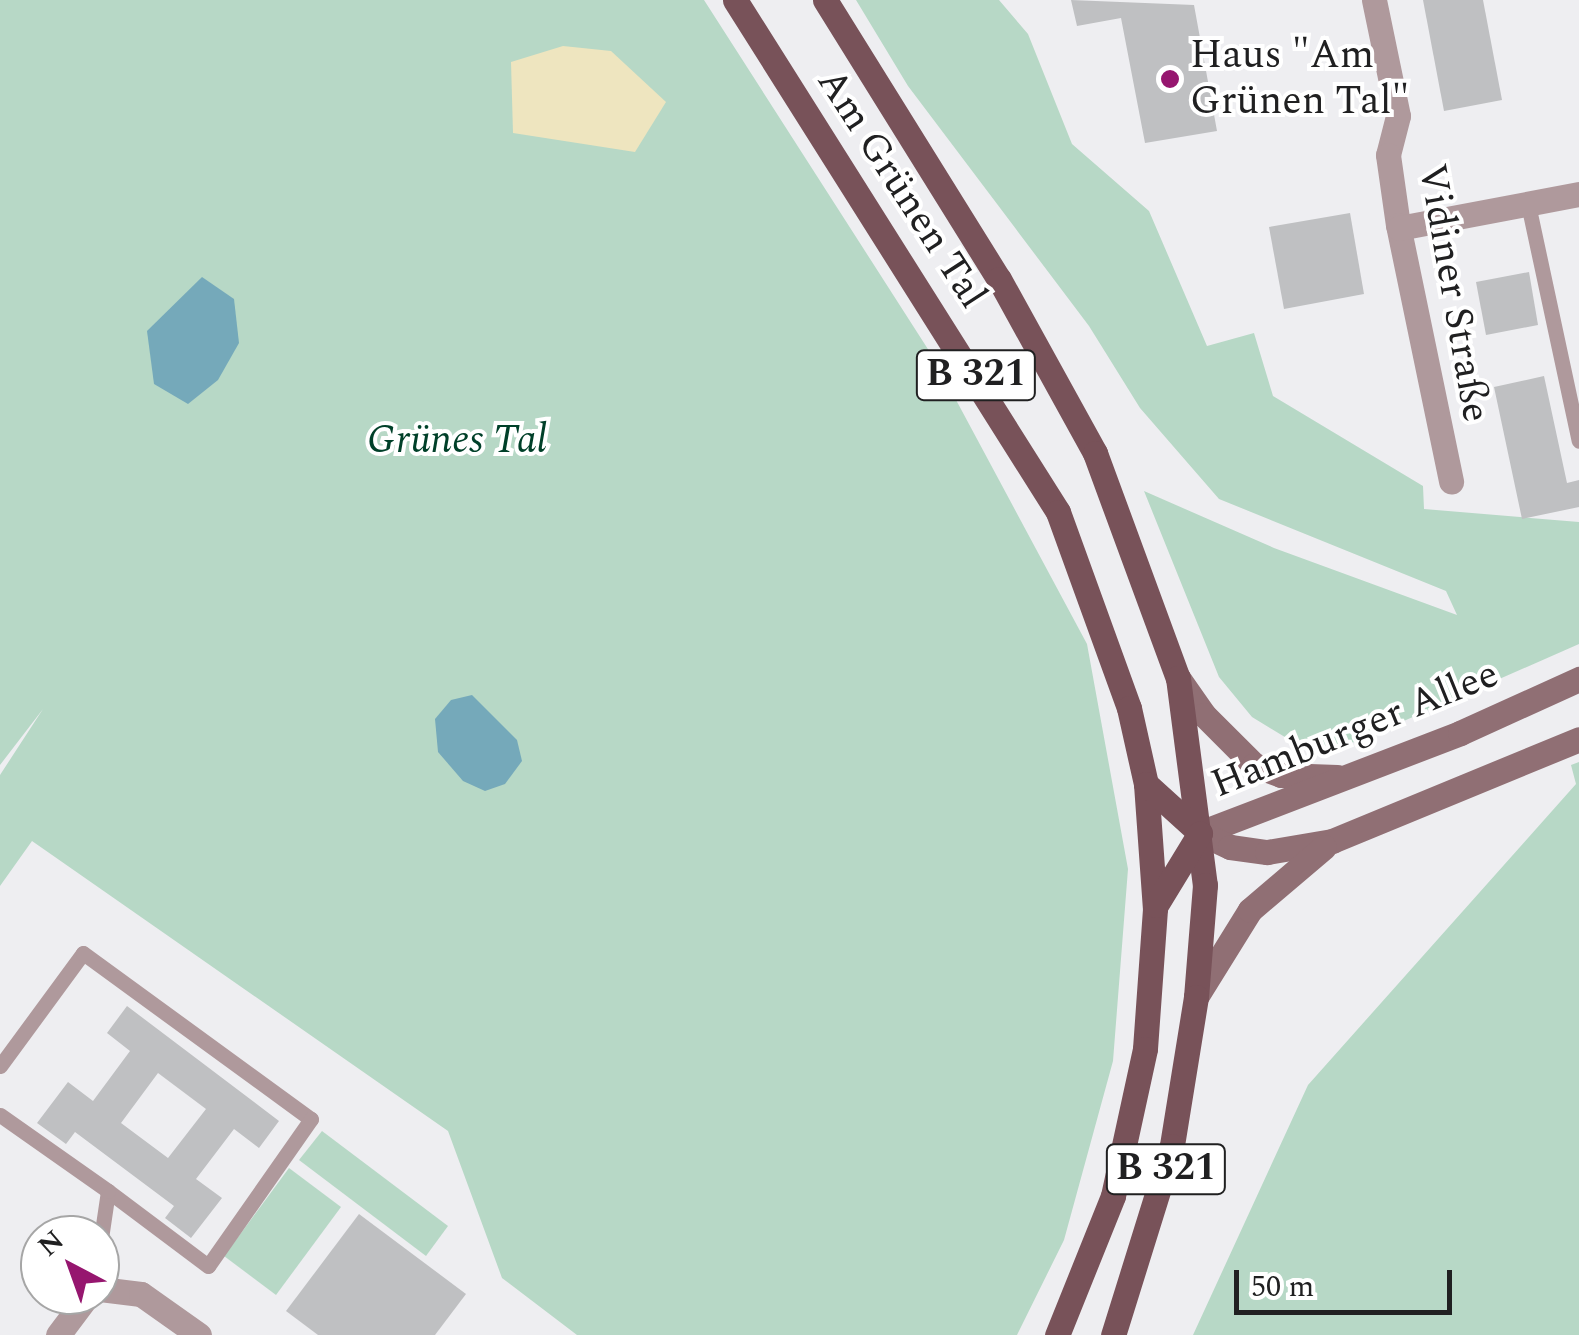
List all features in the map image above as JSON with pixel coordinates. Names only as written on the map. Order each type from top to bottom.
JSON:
[{"type":"main road","name":"Am Grünen Tal","points":[[735,0],[1058,512],[1129,708],[1146,784],[1154,908],[1145,1050],[1114,1196],[1057,1335]]},
{"type":"main road","name":"Am Grünen Tal","points":[[825,0],[999,279],[1095,452],[1178,678],[1205,886],[1196,997],[1172,1146],[1113,1335]]},
{"type":"main road","points":[[1146,784],[1200,832],[1154,908]]},
{"type":"street","name":"Vidiner Straße","points":[[1374,0],[1398,116],[1388,154],[1399,228],[1450,482]]},
{"type":"street","points":[[1399,228],[1579,194]]},
{"type":"street","points":[[1178,678],[1204,715],[1254,765],[1281,775],[1346,778]]},
{"type":"street","name":"Hamburger Allee","points":[[1200,832],[1237,813],[1346,778],[1579,679]]},
{"type":"street","name":"Hamburger Allee","points":[[1200,832],[1230,848],[1267,852],[1332,841],[1579,739]]},
{"type":"street","points":[[1196,997],[1250,910],[1332,841]]},
{"type":"street","points":[[120,1291],[141,1294],[199,1335]]},
{"type":"lane","points":[[1528,204],[1579,441]]},
{"type":"lane","points":[[0,1066],[83,953],[311,1119],[208,1266],[0,1115]]},
{"type":"lane","points":[[104,1215],[108,1191]]},
{"type":"green space","name":"Grünes Tal","points":[[0,0],[704,0],[933,357],[1087,644],[1128,869],[1113,1061],[1064,1240],[1017,1335],[577,1335],[502,1278],[448,1131],[32,841],[0,886],[0,775],[43,709],[0,765]]},
{"type":"green space","points":[[856,0],[999,0],[1028,34],[1072,144],[1149,211],[1207,346],[1254,333],[1273,396],[1423,486],[1424,509],[1579,522],[1579,644],[1356,742],[1303,748],[1252,717],[1219,677],[1144,491],[1274,548],[1457,615],[1446,591],[1219,499],[1140,408],[1089,326],[908,86]]},
{"type":"green space","points":[[1579,762],[1579,1335],[1193,1335],[1308,1085],[1576,784],[1571,765]]},
{"type":"green space","points":[[322,1131],[448,1226],[426,1256],[299,1160]]},
{"type":"green space","points":[[289,1168],[341,1207],[276,1295],[224,1256]]},
{"type":"sand","points":[[563,46],[611,51],[666,102],[635,152],[513,133],[511,62]]},
{"type":"water","points":[[202,277],[234,299],[239,343],[218,380],[188,404],[154,384],[147,331]]},
{"type":"water","points":[[472,695],[517,740],[522,761],[505,784],[485,791],[463,781],[438,752],[435,719],[451,700]]},
{"type":"building","name":"Haus \"Am Grünen Tal\"","points":[[1071,0],[1194,5],[1217,131],[1145,143],[1121,18],[1077,26]]},
{"type":"building","points":[[1423,0],[1483,0],[1502,100],[1444,111]]},
{"type":"building","points":[[1350,213],[1364,294],[1284,309],[1269,227]]},
{"type":"building","points":[[1529,272],[1538,325],[1486,335],[1476,282]]},
{"type":"building","points":[[1544,376],[1567,483],[1579,480],[1579,507],[1522,519],[1494,387]]},
{"type":"building","points":[[127,1006],[279,1121],[259,1148],[234,1129],[196,1179],[222,1198],[191,1238],[165,1218],[174,1206],[75,1132],[66,1144],[37,1123],[68,1082],[93,1101],[130,1051],[107,1033]],"holes":[[[158,1073],[206,1109],[168,1158],[121,1123]]]},
{"type":"building","points":[[359,1214],[466,1294],[435,1335],[318,1335],[286,1311]]},
{"type":"place","name":"Haus \"Am Grünen Tal\"","points":[[1170,79]]}]
